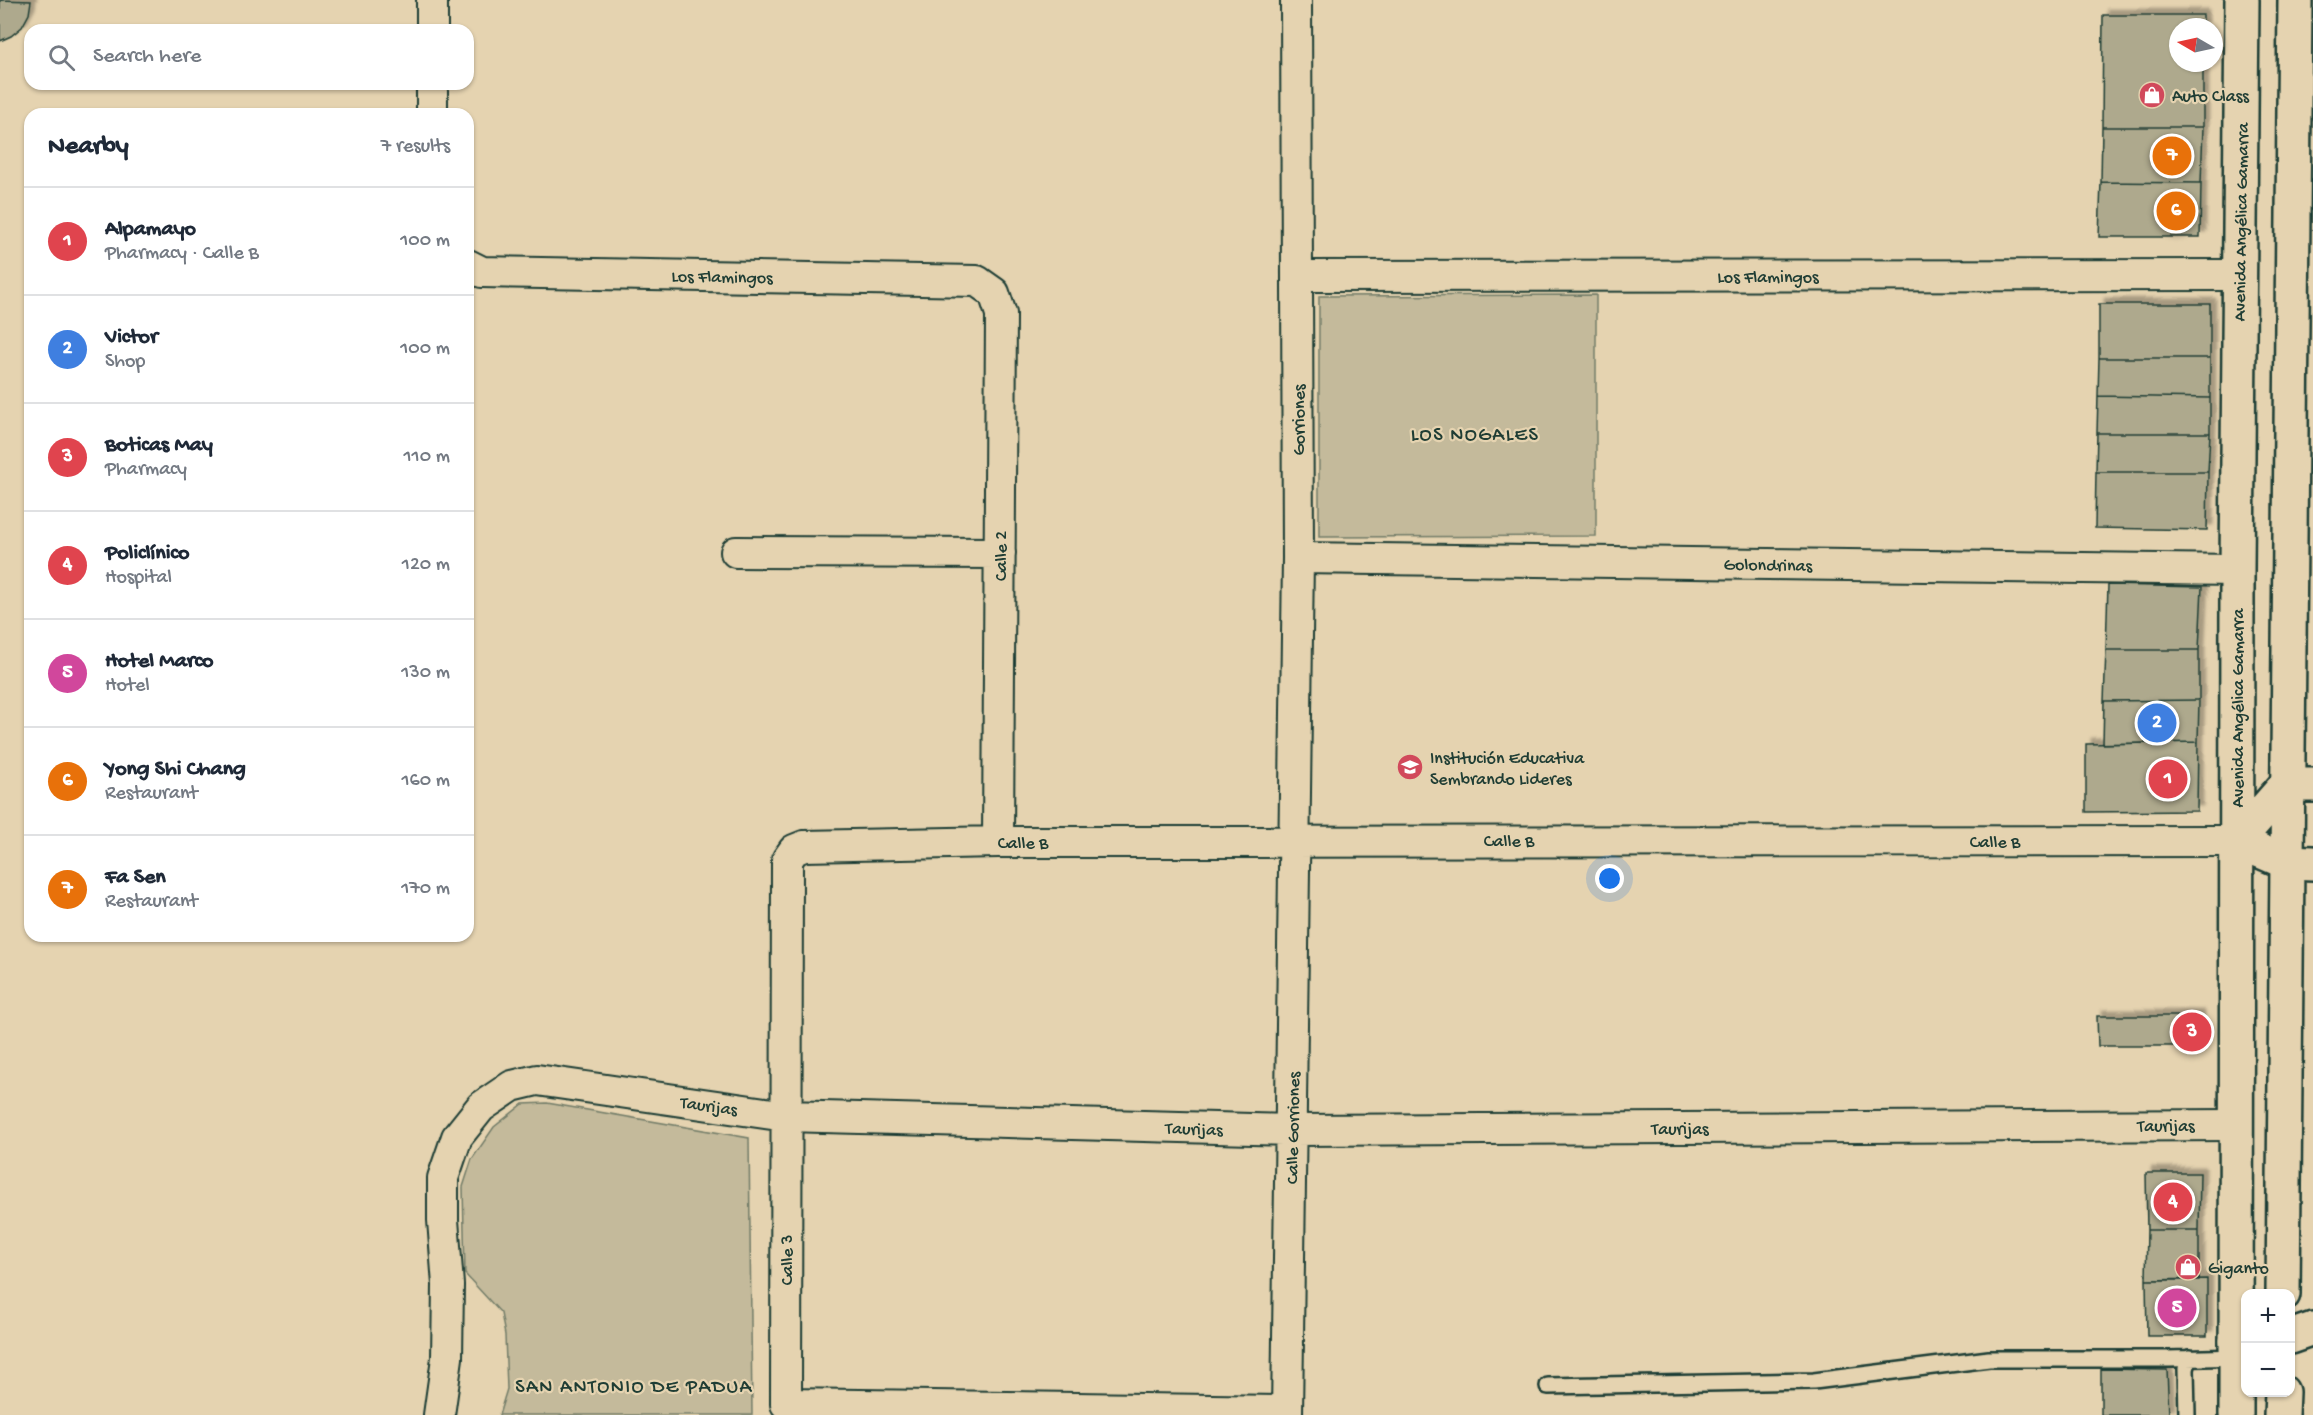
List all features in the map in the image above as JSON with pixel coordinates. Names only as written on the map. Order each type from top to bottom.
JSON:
[{"type":"main road","name":"Avenida Angélica Gamarra","points":[[2236,1415],[2241,1349],[2236,1125],[2237,570],[2242,0]]},
{"type":"main road","points":[[2283,1289],[2300,863],[2295,0]]},
{"type":"main road","points":[[2300,785],[2237,841],[2300,863]]},
{"type":"main road","points":[[2295,1335],[2313,1329]]},
{"type":"main road","points":[[2281,1415],[2282,1397]]},
{"type":"street","points":[[432,0],[432,24]]},
{"type":"street","name":"Gorriones","points":[[1295,840],[1298,558],[1296,0]]},
{"type":"street","points":[[432,90],[432,108]]},
{"type":"street","name":"Los Flamingos","points":[[474,268],[482,272],[977,281]]},
{"type":"street","name":"Los Flamingos","points":[[1297,276],[2239,275]]},
{"type":"street","name":"Calle 2","points":[[977,281],[994,293],[1001,314],[998,842]]},
{"type":"street","points":[[735,552],[1000,553]]},
{"type":"street","name":"Golondrinas","points":[[1298,558],[2237,570]]},
{"type":"street","name":"Calle Gorriones","points":[[1287,1413],[1295,840]]},
{"type":"street","name":"Calle B","points":[[787,860],[794,850],[804,846],[998,842],[2237,841]]},
{"type":"street","name":"Calle 3","points":[[786,1409],[787,860]]},
{"type":"street","name":"Taurijas","points":[[439,1415],[447,1358],[448,1285],[443,1220],[443,1178],[457,1137],[482,1107],[512,1086],[537,1080],[786,1116],[1292,1130],[2236,1125]]},
{"type":"street","points":[[786,1409],[1287,1413]]},
{"type":"lane","points":[[1548,1386],[1814,1381],[1989,1359],[2189,1358],[2241,1349]]},
{"type":"lane","points":[[2187,1415],[2186,1369],[2189,1358]]},
{"type":"shaded area","points":[[1596,295],[1596,536],[1319,537],[1319,296]]},
{"type":"shaded area","points":[[547,1103],[749,1138],[752,1415],[499,1415],[507,1389],[505,1335],[501,1313],[465,1274],[463,1187],[472,1159],[494,1127],[523,1104]]},
{"type":"building","points":[[0,0],[31,1],[29,14],[22,27],[0,41]]},
{"type":"building","name":"Auto Class","points":[[2103,15],[2203,15],[2203,18],[2169,18],[2169,72],[2203,72],[2203,127],[2102,127]]},
{"type":"building","points":[[2102,127],[2203,127],[2201,183],[2101,182]]},
{"type":"building","points":[[2101,182],[2201,183],[2200,237],[2099,237]]},
{"type":"building","points":[[2099,304],[2210,304],[2210,358],[2099,358]]},
{"type":"building","points":[[2099,358],[2210,358],[2210,398],[2098,396]]},
{"type":"building","points":[[2098,396],[2210,398],[2210,433],[2097,433]]},
{"type":"building","points":[[2097,433],[2210,433],[2208,472],[2096,472]]},
{"type":"building","points":[[2096,472],[2208,472],[2207,530],[2095,528]]},
{"type":"building","points":[[2108,585],[2202,587],[2199,650],[2106,650]]},
{"type":"building","points":[[2106,650],[2199,650],[2199,700],[2104,701]]},
{"type":"building","points":[[2199,700],[2198,742],[2103,744],[2104,701]]},
{"type":"building","points":[[2198,742],[2197,811],[2086,812],[2086,744]]},
{"type":"building","points":[[2097,1016],[2199,1016],[2199,1046],[2098,1046]]},
{"type":"building","points":[[2146,1173],[2200,1173],[2199,1230],[2147,1230]]},
{"type":"building","points":[[2147,1230],[2199,1230],[2199,1280],[2146,1280]]},
{"type":"building","points":[[2207,1279],[2207,1336],[2147,1336],[2146,1280]]},
{"type":"building","points":[[2101,1369],[2167,1370],[2169,1415],[2101,1415]]},
{"type":"place","name":"Auto Class","points":[[2152,95]]},
{"type":"place","name":"Fa Sen","points":[[2172,156]]},
{"type":"place","name":"Yong Shi Chang","points":[[2176,211]]},
{"type":"place","name":"Victor","points":[[2157,723]]},
{"type":"place","name":"Institución Educativa Sembrando Lideres","points":[[1410,767]]},
{"type":"place","name":"Alpamayo","points":[[2168,779]]},
{"type":"place","name":"Boticas May","points":[[2192,1032]]},
{"type":"place","name":"Policlínico","points":[[2173,1202]]},
{"type":"place","name":"Giganto","points":[[2188,1267]]},
{"type":"place","name":"Hotel Marco","points":[[2177,1308]]},
{"type":"district","name":"LOS NOGALES","points":[[1475,433]]},
{"type":"district","name":"SAN ANTONIO DE PADUA","points":[[634,1385]]}]
